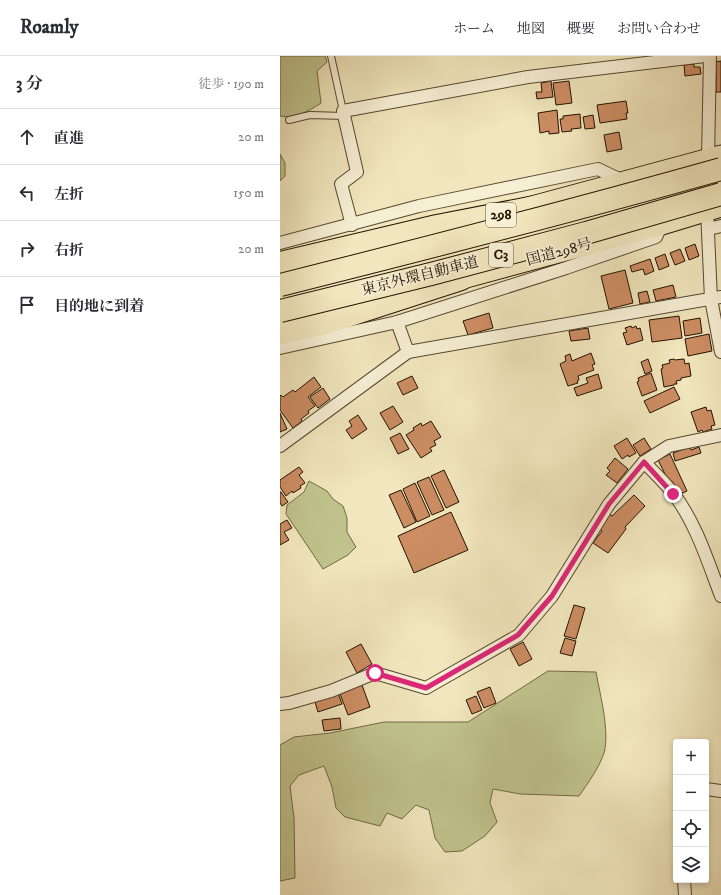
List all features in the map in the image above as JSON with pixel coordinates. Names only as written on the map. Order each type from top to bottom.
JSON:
[{"type":"highway","name":"298","points":[[280,272],[625,183],[717,162]]},
{"type":"highway","name":"東京外環自動車道","points":[[280,285],[561,213],[717,162]]},
{"type":"highway","name":"東京外環自動車道","points":[[280,311],[586,233],[721,194]]},
{"type":"highway","points":[[280,263],[437,226],[535,206]]},
{"type":"highway","name":"国道298号","points":[[280,323],[461,279],[662,224],[712,215]]},
{"type":"highway","points":[[280,333],[322,324],[461,279]]},
{"type":"street","points":[[352,225],[341,184],[356,172],[344,114],[528,77],[705,56]]},
{"type":"street","points":[[710,56],[717,162],[712,215],[716,298],[721,352]]},
{"type":"street","points":[[280,243],[419,206],[598,169],[625,183]]},
{"type":"street","points":[[712,215],[721,226]]},
{"type":"street","points":[[280,348],[397,322],[559,271],[656,238],[662,224]]},
{"type":"street","points":[[280,446],[408,352],[716,298]]},
{"type":"street","points":[[397,322],[408,352]]},
{"type":"street","points":[[280,704],[289,703],[331,691],[375,673],[426,688],[518,635],[552,596],[609,504],[644,462],[669,446],[721,435]]},
{"type":"street","points":[[644,462],[673,494],[688,517],[704,552],[721,596]]},
{"type":"street","points":[[709,789],[721,791]]},
{"type":"street","points":[[684,883],[685,895]]},
{"type":"lane","points":[[289,120],[310,115],[344,114],[332,56]]},
{"type":"green space","points":[[280,56],[325,56],[327,62],[317,71],[321,103],[296,115],[286,117],[280,116]]},
{"type":"green space","points":[[280,154],[285,163],[285,176],[280,181]]},
{"type":"green space","points":[[309,481],[327,491],[333,499],[343,506],[347,518],[347,532],[356,547],[348,555],[323,569],[286,514],[287,505],[304,492]]},
{"type":"green space","points":[[548,671],[596,672],[604,713],[606,744],[599,764],[579,796],[520,794],[493,789],[490,803],[497,822],[485,836],[462,851],[445,852],[435,838],[429,810],[416,805],[402,819],[387,813],[380,826],[345,817],[336,808],[332,787],[324,766],[299,775],[290,786],[294,818],[295,878],[280,881],[280,745],[294,737],[330,733],[384,722],[468,722]]},
{"type":"building","points":[[721,61],[721,92],[716,92],[716,62]]},
{"type":"building","points":[[694,64],[694,67],[700,67],[701,74],[685,76],[684,65]]},
{"type":"building","points":[[551,81],[553,97],[537,99],[536,92],[542,92],[541,83]]},
{"type":"building","points":[[569,81],[572,103],[556,105],[553,83]]},
{"type":"building","points":[[626,101],[628,113],[626,113],[627,119],[600,123],[597,105]]},
{"type":"building","points":[[557,110],[559,133],[549,134],[549,131],[540,133],[538,113]]},
{"type":"building","points":[[580,114],[581,128],[562,132],[560,119],[563,119],[563,116]]},
{"type":"building","points":[[593,115],[595,128],[585,129],[583,117]]},
{"type":"building","points":[[619,132],[622,149],[607,152],[604,135]]},
{"type":"building","points":[[695,244],[699,256],[689,260],[685,248]]},
{"type":"building","points":[[680,249],[685,261],[675,265],[670,253]]},
{"type":"building","points":[[665,254],[669,266],[659,270],[655,258]]},
{"type":"building","points":[[650,259],[654,271],[645,275],[643,269],[632,272],[630,266]]},
{"type":"building","points":[[625,270],[633,303],[609,309],[601,276]]},
{"type":"building","points":[[673,285],[676,297],[656,301],[653,290]]},
{"type":"building","points":[[647,291],[650,302],[640,304],[638,293]]},
{"type":"building","points":[[489,313],[493,328],[468,335],[463,321]]},
{"type":"building","points":[[679,316],[682,338],[652,342],[649,320]]},
{"type":"building","points":[[700,318],[702,333],[685,336],[683,321]]},
{"type":"building","points":[[631,326],[632,328],[636,326],[637,329],[640,328],[643,340],[627,345],[623,333],[627,332],[625,328]]},
{"type":"building","points":[[588,328],[590,339],[571,341],[569,331]]},
{"type":"building","points":[[709,334],[712,351],[688,356],[685,339]]},
{"type":"building","points":[[591,353],[595,364],[592,365],[594,370],[578,376],[578,383],[568,386],[560,364],[566,361],[565,356],[570,354],[572,361]]},
{"type":"building","points":[[648,359],[652,371],[645,374],[641,362]]},
{"type":"building","points":[[684,359],[685,364],[689,363],[691,376],[681,378],[681,380],[676,381],[677,384],[664,387],[661,369],[663,368],[662,365],[670,363],[669,360]]},
{"type":"building","points":[[651,373],[657,390],[642,396],[637,382],[639,381],[638,378]]},
{"type":"building","points":[[598,374],[602,388],[577,396],[574,388],[588,383],[586,378]]},
{"type":"building","points":[[412,376],[418,388],[403,395],[397,383]]},
{"type":"building","points":[[314,377],[321,387],[308,397],[315,406],[301,419],[302,421],[293,428],[280,410],[280,396],[281,395],[283,397],[293,390],[295,392]]},
{"type":"building","points":[[674,387],[680,399],[650,413],[644,401]]},
{"type":"building","points":[[323,388],[330,399],[318,408],[310,397]]},
{"type":"building","points":[[393,406],[403,422],[390,430],[380,413]]},
{"type":"building","points":[[706,407],[707,411],[711,410],[715,425],[711,426],[712,429],[698,432],[691,412]]},
{"type":"building","points":[[280,413],[287,429],[280,432]]},
{"type":"building","points":[[358,415],[367,429],[352,439],[346,430],[352,426],[349,421]]},
{"type":"building","points":[[431,421],[441,437],[434,441],[436,445],[430,448],[432,451],[421,458],[406,435],[421,423],[422,426]]},
{"type":"building","points":[[400,433],[409,449],[398,454],[390,438]]},
{"type":"building","points":[[627,438],[636,453],[629,457],[628,455],[622,459],[614,446]]},
{"type":"building","points":[[644,438],[651,449],[640,456],[633,445]]},
{"type":"building","points":[[690,447],[691,450],[699,447],[701,453],[675,461],[673,453]]},
{"type":"building","points":[[670,454],[687,491],[678,495],[672,481],[669,482],[658,460]]},
{"type":"building","points":[[615,458],[628,469],[617,483],[606,475],[610,471],[607,468]]},
{"type":"building","points":[[299,467],[303,472],[299,475],[305,483],[300,486],[301,488],[293,493],[292,491],[286,496],[280,487],[280,480]]},
{"type":"building","points":[[444,470],[459,502],[446,508],[431,476]]},
{"type":"building","points":[[429,477],[444,510],[432,515],[417,482]]},
{"type":"building","points":[[415,483],[430,516],[417,522],[403,489]]},
{"type":"building","points":[[401,490],[416,522],[404,528],[389,495]]},
{"type":"building","points":[[280,492],[288,502],[282,506],[280,503]]},
{"type":"building","points":[[634,495],[645,506],[625,527],[626,529],[608,553],[593,543],[602,531],[597,527],[608,513],[612,516]]},
{"type":"building","points":[[451,512],[468,550],[414,573],[398,536]]},
{"type":"building","points":[[287,520],[292,528],[284,532],[289,540],[280,545],[280,524]]},
{"type":"building","points":[[574,605],[585,608],[576,639],[564,636]]},
{"type":"building","points":[[565,638],[576,641],[572,656],[560,653]]},
{"type":"building","points":[[523,642],[532,659],[519,666],[510,649]]},
{"type":"building","points":[[361,644],[372,664],[357,673],[346,652]]},
{"type":"building","points":[[362,685],[370,707],[348,715],[340,694]]},
{"type":"building","points":[[490,687],[496,703],[484,708],[477,692]]},
{"type":"building","points":[[338,693],[342,704],[318,712],[315,702]]},
{"type":"building","points":[[476,696],[482,710],[472,714],[466,700]]},
{"type":"building","points":[[340,718],[341,729],[324,731],[322,720]]},
{"type":"route","points":[[375,673],[426,688],[518,635],[552,596],[609,504],[644,462],[673,494]]}]
